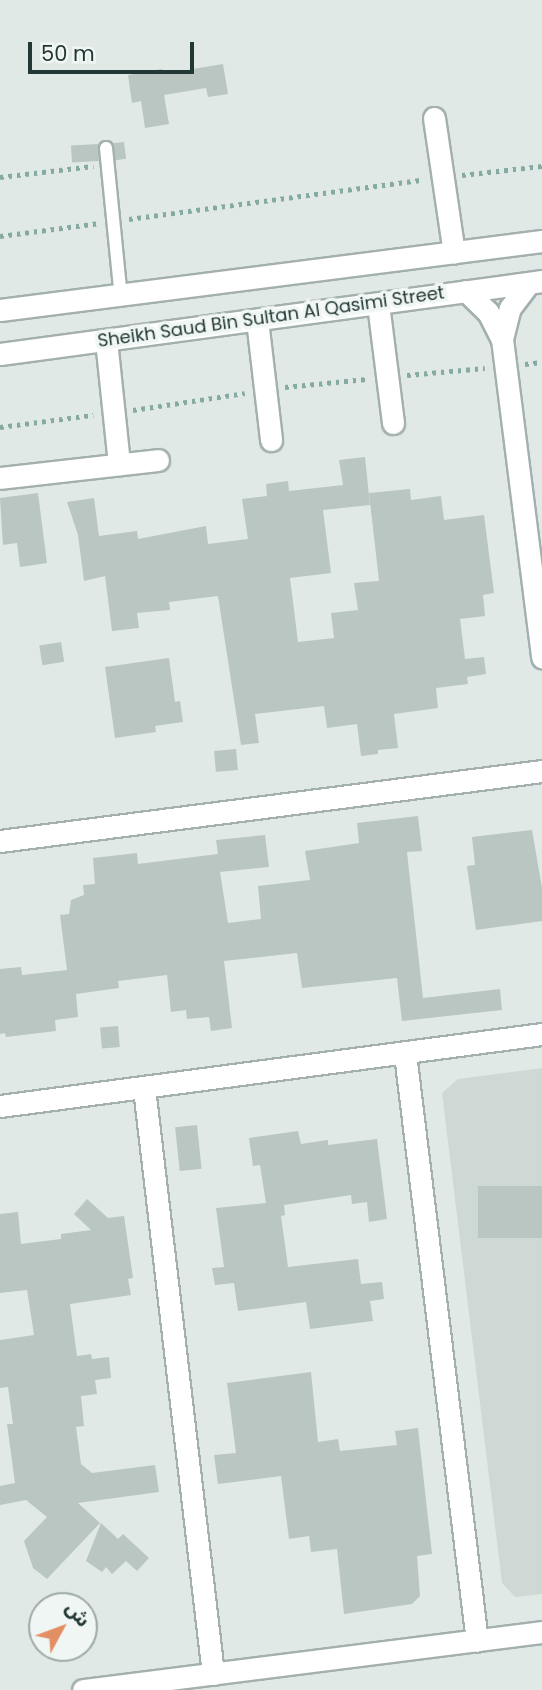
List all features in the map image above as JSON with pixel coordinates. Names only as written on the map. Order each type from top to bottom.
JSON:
[{"type":"street","points":[[434,118],[454,253]]},
{"type":"street","points":[[0,310],[121,297],[542,241]]},
{"type":"street","points":[[502,339],[510,308],[536,282]]},
{"type":"street","name":"Sheikh Saud Bin Sultan Al Qasimi Street","points":[[0,354],[536,282]]},
{"type":"street","points":[[466,291],[488,312],[502,339],[542,657]]},
{"type":"street","points":[[378,304],[393,424]]},
{"type":"street","points":[[0,322],[29,306]]},
{"type":"street","points":[[257,320],[271,440]]},
{"type":"street","points":[[106,340],[119,464]]},
{"type":"street","points":[[0,478],[158,460]]},
{"type":"street","points":[[0,841],[542,771]]},
{"type":"street","points":[[0,1106],[542,1034]]},
{"type":"street","points":[[405,1054],[477,1640]]},
{"type":"street","points":[[144,1088],[214,1674]]},
{"type":"street","points":[[83,1690],[542,1632]]},
{"type":"lane","points":[[106,148],[121,297]]},
{"type":"path","points":[[0,177],[107,164]]},
{"type":"path","points":[[0,236],[542,166]]},
{"type":"shaded area","points":[[542,1068],[542,1594],[515,1597],[502,1583],[442,1093],[458,1079]]},
{"type":"building","points":[[223,64],[228,94],[208,97],[206,88],[164,95],[169,124],[145,128],[141,101],[132,103],[128,75],[162,69],[163,74]]},
{"type":"building","points":[[124,142],[126,159],[115,160],[113,143]]},
{"type":"building","points":[[98,144],[99,161],[72,162],[71,145]]},
{"type":"building","points":[[365,457],[370,505],[323,510],[331,573],[290,578],[298,642],[334,638],[331,613],[358,610],[354,583],[379,581],[369,493],[410,489],[411,500],[441,496],[444,520],[484,515],[494,593],[483,595],[485,616],[460,619],[465,659],[484,657],[486,674],[467,677],[468,684],[436,688],[438,708],[394,714],[398,748],[378,750],[378,754],[361,756],[357,724],[327,728],[324,706],[255,714],[259,743],[241,745],[218,596],[169,602],[170,610],[137,613],[139,628],[112,631],[105,576],[84,581],[78,535],[67,502],[94,498],[99,536],[137,531],[138,539],[206,526],[208,544],[248,539],[242,499],[267,496],[266,484],[288,481],[289,491],[343,485],[339,460]]},
{"type":"building","points":[[38,493],[47,563],[20,567],[17,543],[3,545],[0,498]]},
{"type":"building","points":[[61,642],[64,662],[42,665],[39,645]]},
{"type":"building","points":[[169,658],[175,702],[180,701],[183,722],[155,726],[156,732],[115,738],[105,667]]},
{"type":"building","points":[[236,749],[238,770],[216,772],[214,751]]},
{"type":"building","points":[[418,816],[422,851],[407,852],[423,998],[500,989],[502,1010],[402,1021],[397,978],[302,988],[297,953],[224,961],[232,1028],[211,1031],[209,1017],[187,1019],[186,1010],[171,1012],[167,975],[118,981],[119,988],[76,994],[78,1017],[55,1020],[56,1031],[6,1037],[5,1033],[0,1034],[0,969],[21,967],[22,975],[67,970],[60,915],[69,914],[71,900],[84,895],[83,885],[95,884],[93,858],[137,853],[138,864],[218,854],[216,840],[265,835],[269,867],[220,872],[228,923],[261,919],[258,886],[310,880],[305,851],[359,843],[357,823]]},
{"type":"building","points":[[532,830],[542,888],[542,921],[476,930],[467,866],[475,865],[472,837]]},
{"type":"building","points":[[118,1026],[120,1047],[102,1048],[100,1028]]},
{"type":"building","points":[[197,1125],[202,1169],[180,1171],[175,1127]]},
{"type":"building","points":[[298,1131],[301,1144],[328,1140],[328,1145],[377,1139],[387,1219],[369,1222],[367,1202],[352,1204],[351,1195],[284,1205],[285,1215],[281,1216],[288,1267],[358,1259],[361,1284],[382,1282],[384,1299],[370,1301],[373,1321],[310,1329],[306,1302],[238,1311],[234,1283],[215,1285],[212,1268],[224,1267],[216,1208],[266,1203],[260,1165],[253,1166],[249,1138]]},
{"type":"building","points":[[478,1186],[542,1186],[542,1238],[478,1238]]},
{"type":"building","points":[[87,1199],[108,1218],[124,1216],[133,1278],[128,1279],[131,1295],[70,1304],[77,1356],[91,1354],[92,1359],[109,1357],[111,1378],[95,1380],[97,1394],[81,1396],[84,1426],[76,1427],[81,1464],[92,1473],[155,1465],[159,1492],[78,1503],[100,1523],[47,1579],[33,1568],[24,1541],[47,1517],[26,1500],[0,1505],[0,1486],[15,1483],[7,1424],[13,1424],[8,1387],[0,1388],[0,1340],[34,1335],[27,1290],[0,1293],[0,1214],[18,1212],[21,1244],[61,1239],[61,1234],[91,1230],[74,1214]]},
{"type":"building","points":[[311,1372],[318,1442],[338,1439],[340,1451],[397,1445],[395,1431],[418,1428],[432,1554],[417,1556],[420,1596],[412,1604],[344,1614],[337,1549],[311,1552],[309,1536],[289,1539],[281,1476],[218,1484],[214,1455],[236,1453],[227,1383]]},
{"type":"building","points":[[101,1523],[118,1539],[123,1534],[149,1558],[137,1571],[126,1561],[112,1574],[106,1567],[102,1572],[86,1561]]}]
